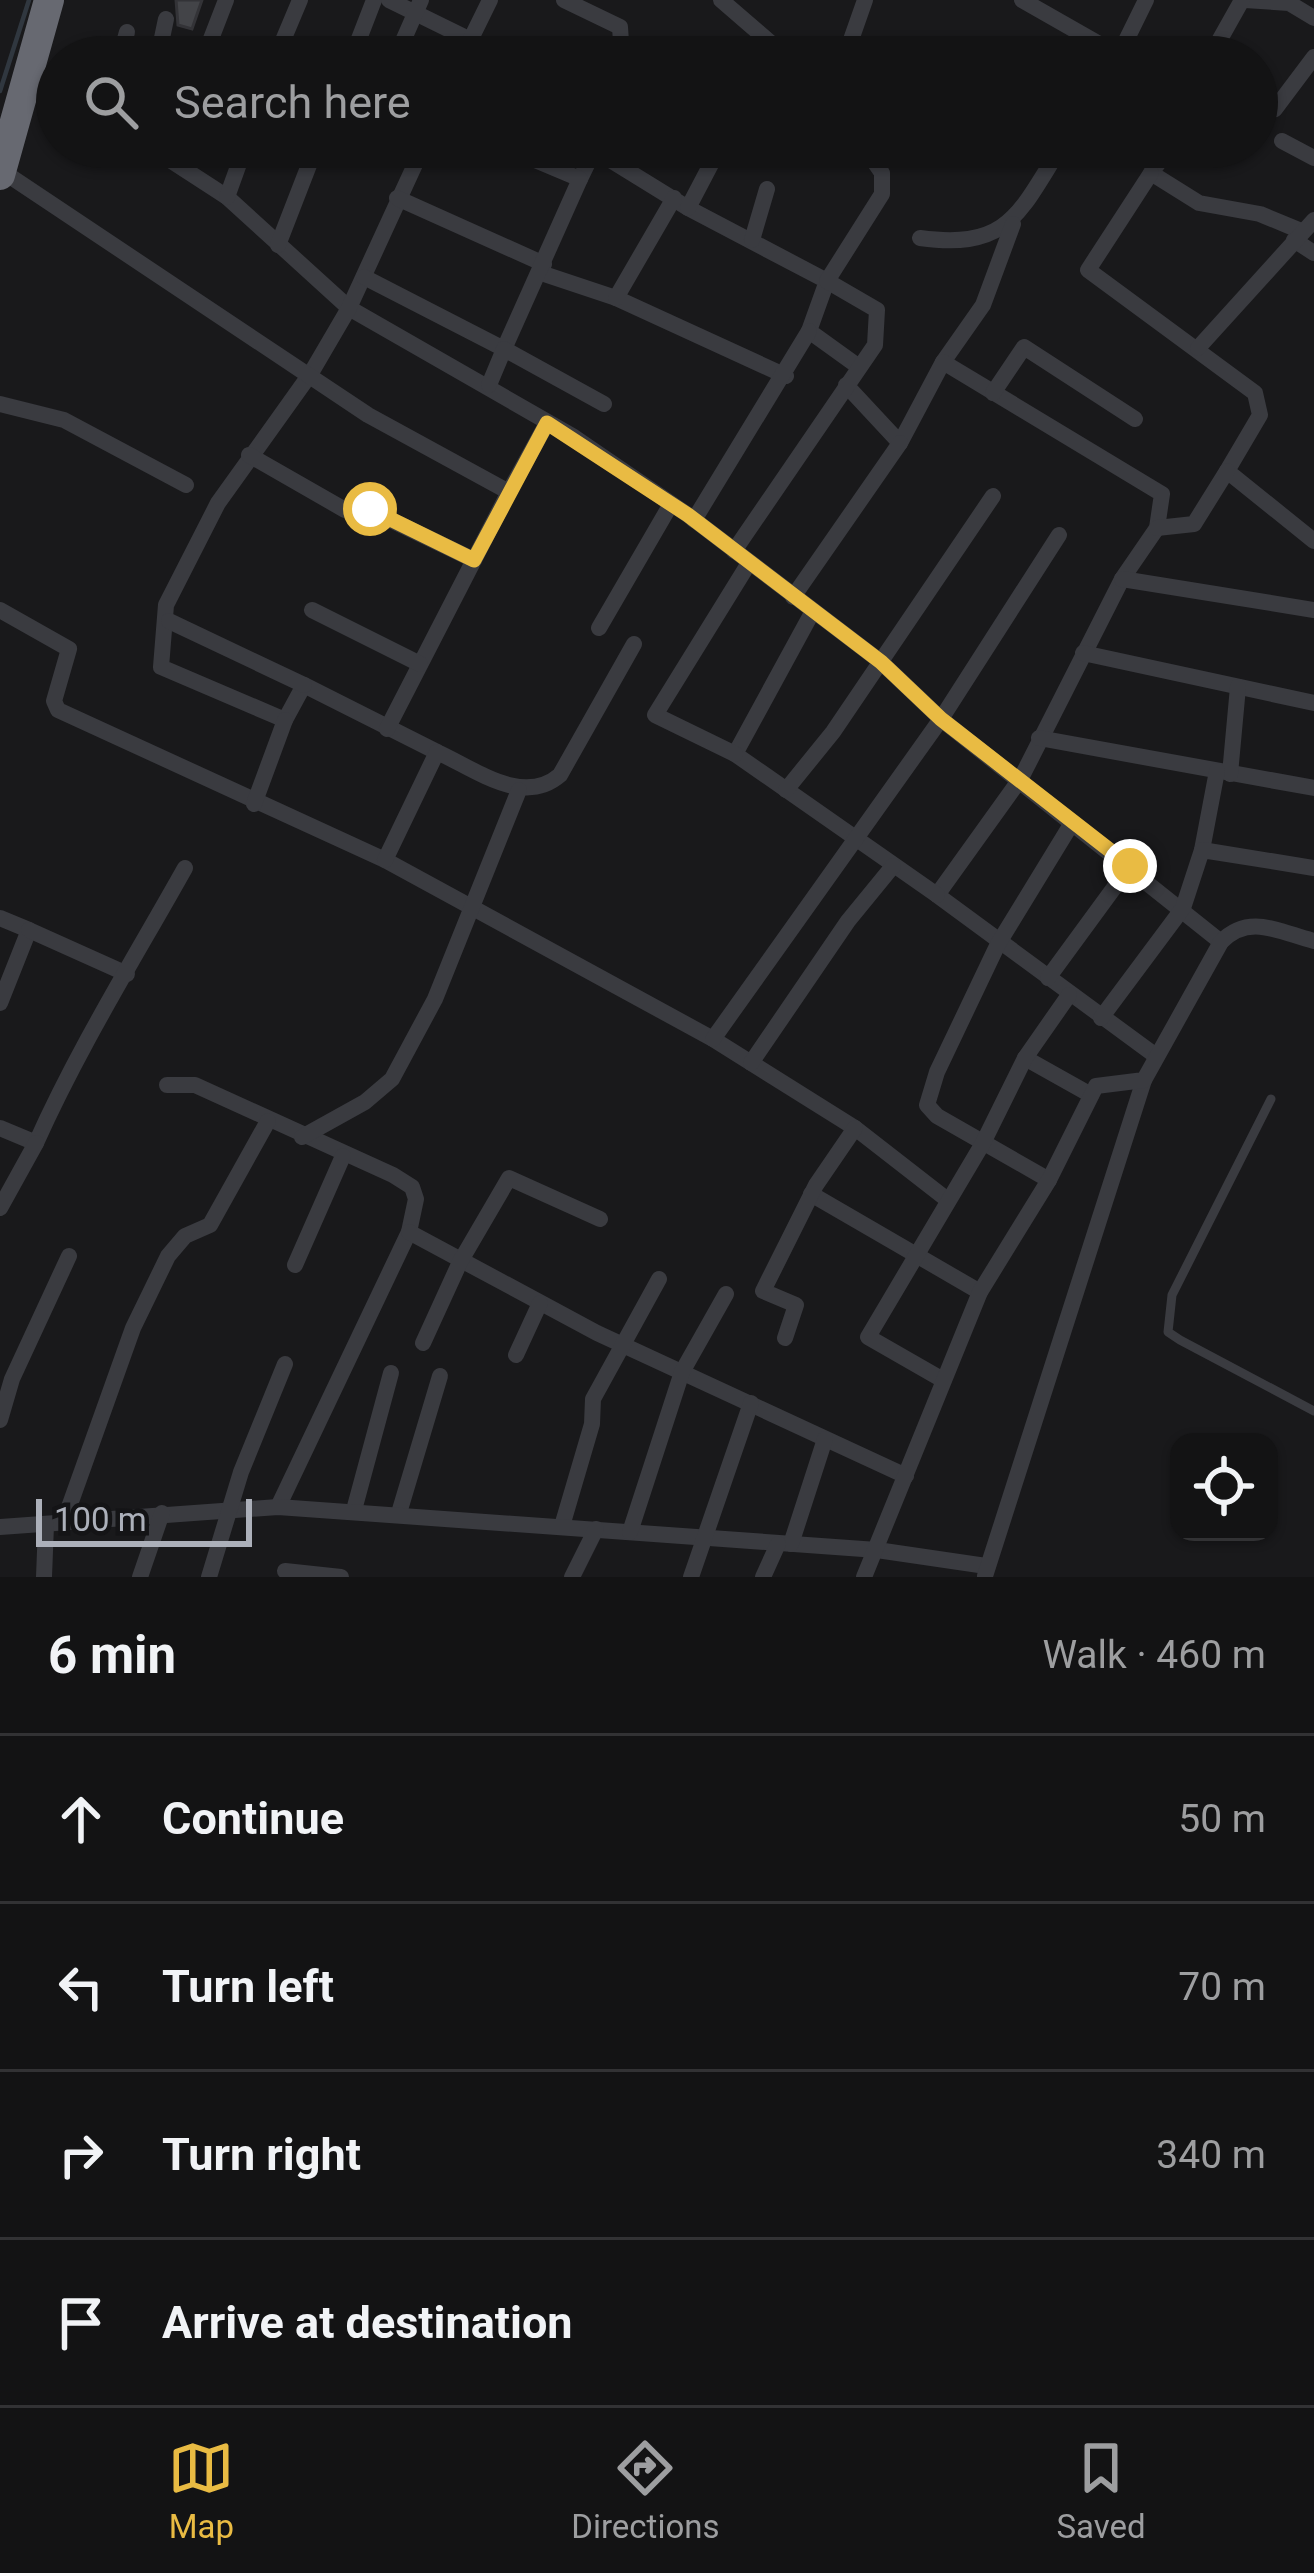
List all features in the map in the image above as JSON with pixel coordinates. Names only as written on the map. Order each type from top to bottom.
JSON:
[{"type":"highway","points":[[47,36],[49,0]]},
{"type":"highway","points":[[1,173],[36,103]]},
{"type":"street","points":[[212,36],[226,0]]},
{"type":"street","points":[[285,36],[300,0]]},
{"type":"street","points":[[360,36],[374,0]]},
{"type":"street","points":[[389,0],[418,6],[464,36]]},
{"type":"street","points":[[471,36],[490,0]]},
{"type":"street","points":[[564,0],[620,27],[621,36]]},
{"type":"street","points":[[721,0],[763,36]]},
{"type":"street","points":[[853,36],[865,0]]},
{"type":"street","points":[[1022,0],[1085,36]]},
{"type":"street","points":[[1129,36],[1146,0]]},
{"type":"street","points":[[1223,36],[1244,0],[1289,3],[1314,18]]},
{"type":"street","points":[[405,36],[418,6]]},
{"type":"street","points":[[162,36],[166,19]]},
{"type":"street","points":[[126,36],[127,32]]},
{"type":"street","points":[[1278,105],[1314,56]]},
{"type":"street","points":[[1282,141],[1314,158]]},
{"type":"street","points":[[185,168],[227,197],[350,308],[489,385],[694,520],[881,662],[941,719],[1021,778],[1221,942]]},
{"type":"street","points":[[227,197],[237,168]]},
{"type":"street","points":[[278,245],[308,168]]},
{"type":"street","points":[[285,720],[161,667],[169,621],[166,604],[249,455],[311,374],[350,308],[412,168]]},
{"type":"street","points":[[554,168],[580,179]]},
{"type":"street","points":[[489,385],[585,168]]},
{"type":"street","points":[[625,168],[877,310],[875,345],[734,551]]},
{"type":"street","points":[[616,298],[705,168]]},
{"type":"street","points":[[694,520],[786,376],[827,281],[882,194],[879,168]]},
{"type":"street","points":[[793,597],[900,443],[943,362],[983,305],[1012,224],[1048,168]]},
{"type":"street","points":[[1155,168],[1088,271],[1198,348],[1262,403],[1260,415],[1194,524],[1157,528]]},
{"type":"street","points":[[1,173],[368,415],[509,492]]},
{"type":"street","points":[[1151,173],[1199,202],[1260,214],[1303,230],[1314,253]]},
{"type":"street","points":[[752,240],[767,189]]},
{"type":"street","points":[[397,198],[786,376]]},
{"type":"street","points":[[920,238],[962,241],[1012,224]]},
{"type":"street","points":[[1198,348],[1303,230]]},
{"type":"street","points":[[364,277],[604,404]]},
{"type":"street","points":[[808,331],[859,367]]},
{"type":"street","points":[[993,393],[1024,347],[1135,418]]},
{"type":"street","points":[[937,895],[1021,778],[1122,579],[1157,528],[1162,494],[943,362]]},
{"type":"street","points":[[846,385],[900,443]]},
{"type":"street","points":[[0,404],[64,420],[186,485]]},
{"type":"street","points":[[387,729],[547,423]]},
{"type":"street","points":[[249,455],[345,509],[370,509],[474,560]]},
{"type":"street","points":[[1227,472],[1314,541]]},
{"type":"street","points":[[786,790],[881,662],[993,496]]},
{"type":"street","points":[[599,628],[671,504]]},
{"type":"street","points":[[713,1040],[941,719],[1059,535]]},
{"type":"street","points":[[749,563],[656,715],[735,754],[1156,1056]]},
{"type":"street","points":[[1122,579],[1314,610]]},
{"type":"street","points":[[0,610],[66,644],[70,655],[54,701],[58,710],[254,804],[386,860],[472,912],[752,1063],[855,1128],[945,1198]]},
{"type":"street","points":[[312,610],[420,664]]},
{"type":"street","points":[[735,754],[813,611]]},
{"type":"street","points":[[169,621],[519,790],[547,787],[560,775],[634,644]]},
{"type":"street","points":[[1083,653],[1314,703]]},
{"type":"street","points":[[254,804],[285,720],[304,685]]},
{"type":"street","points":[[1101,1018],[1183,908],[1224,772],[1238,687]]},
{"type":"street","points":[[1039,738],[1314,788]]},
{"type":"street","points":[[386,860],[437,752]]},
{"type":"street","points":[[302,1137],[365,1102],[392,1079],[472,912],[519,790]]},
{"type":"street","points":[[1049,1180],[928,1106],[937,1072],[998,944],[1072,823]]},
{"type":"street","points":[[1202,850],[1314,868]]},
{"type":"street","points":[[752,1063],[848,921],[893,866]]},
{"type":"street","points":[[1048,978],[1130,866]]},
{"type":"street","points":[[0,1208],[37,1143],[89,1032],[185,868]]},
{"type":"street","points":[[0,918],[127,974]]},
{"type":"street","points":[[0,1528],[232,1508],[354,1510],[878,1550],[985,1572],[1144,1080],[1156,1056],[1221,942],[1249,923],[1314,941]]},
{"type":"street","points":[[0,1003],[28,931]]},
{"type":"street","points":[[944,1380],[868,1337],[945,1198],[982,1142],[1024,1058],[1069,995]]},
{"type":"street","points":[[1024,1058],[1091,1095]]},
{"type":"street","points":[[863,1577],[878,1550],[980,1292],[1049,1180],[1096,1086],[1144,1080]]},
{"type":"street","points":[[167,1085],[195,1085],[412,1187],[416,1199],[409,1232],[278,1507]]},
{"type":"street","points":[[44,1577],[54,1525],[133,1328],[168,1256],[185,1236],[210,1225],[268,1121]]},
{"type":"street","points":[[0,1128],[37,1143]]},
{"type":"street","points":[[785,1338],[796,1305],[763,1292],[811,1194],[855,1128]]},
{"type":"street","points":[[295,1265],[343,1156]]},
{"type":"street","points":[[423,1343],[460,1262],[508,1178],[600,1219]]},
{"type":"street","points":[[811,1194],[980,1292]]},
{"type":"street","points":[[409,1232],[623,1345],[906,1476]]},
{"type":"street","points":[[0,1420],[12,1379],[69,1256]]},
{"type":"street","points":[[562,1526],[592,1424],[592,1399],[659,1280]]},
{"type":"street","points":[[630,1532],[682,1372],[726,1294]]},
{"type":"street","points":[[516,1354],[540,1303]]},
{"type":"street","points":[[209,1577],[241,1472],[285,1364]]},
{"type":"street","points":[[354,1510],[391,1373]]},
{"type":"street","points":[[399,1514],[440,1376]]},
{"type":"street","points":[[691,1577],[751,1402]]},
{"type":"street","points":[[763,1577],[784,1544],[825,1438]]},
{"type":"street","points":[[140,1577],[162,1513]]},
{"type":"street","points":[[572,1577],[596,1529]]},
{"type":"street","points":[[285,1571],[341,1577]]},
{"type":"lane","points":[[1271,1100],[1172,1295],[1166,1318],[1168,1332],[1180,1340],[1314,1411]]},
{"type":"building","points":[[176,0],[202,0],[192,29],[178,25]]},
{"type":"waterway","points":[[0,91],[29,0]]},
{"type":"route","points":[[370,509],[474,560],[547,423],[688,515],[881,662],[941,719],[1130,866]]}]
